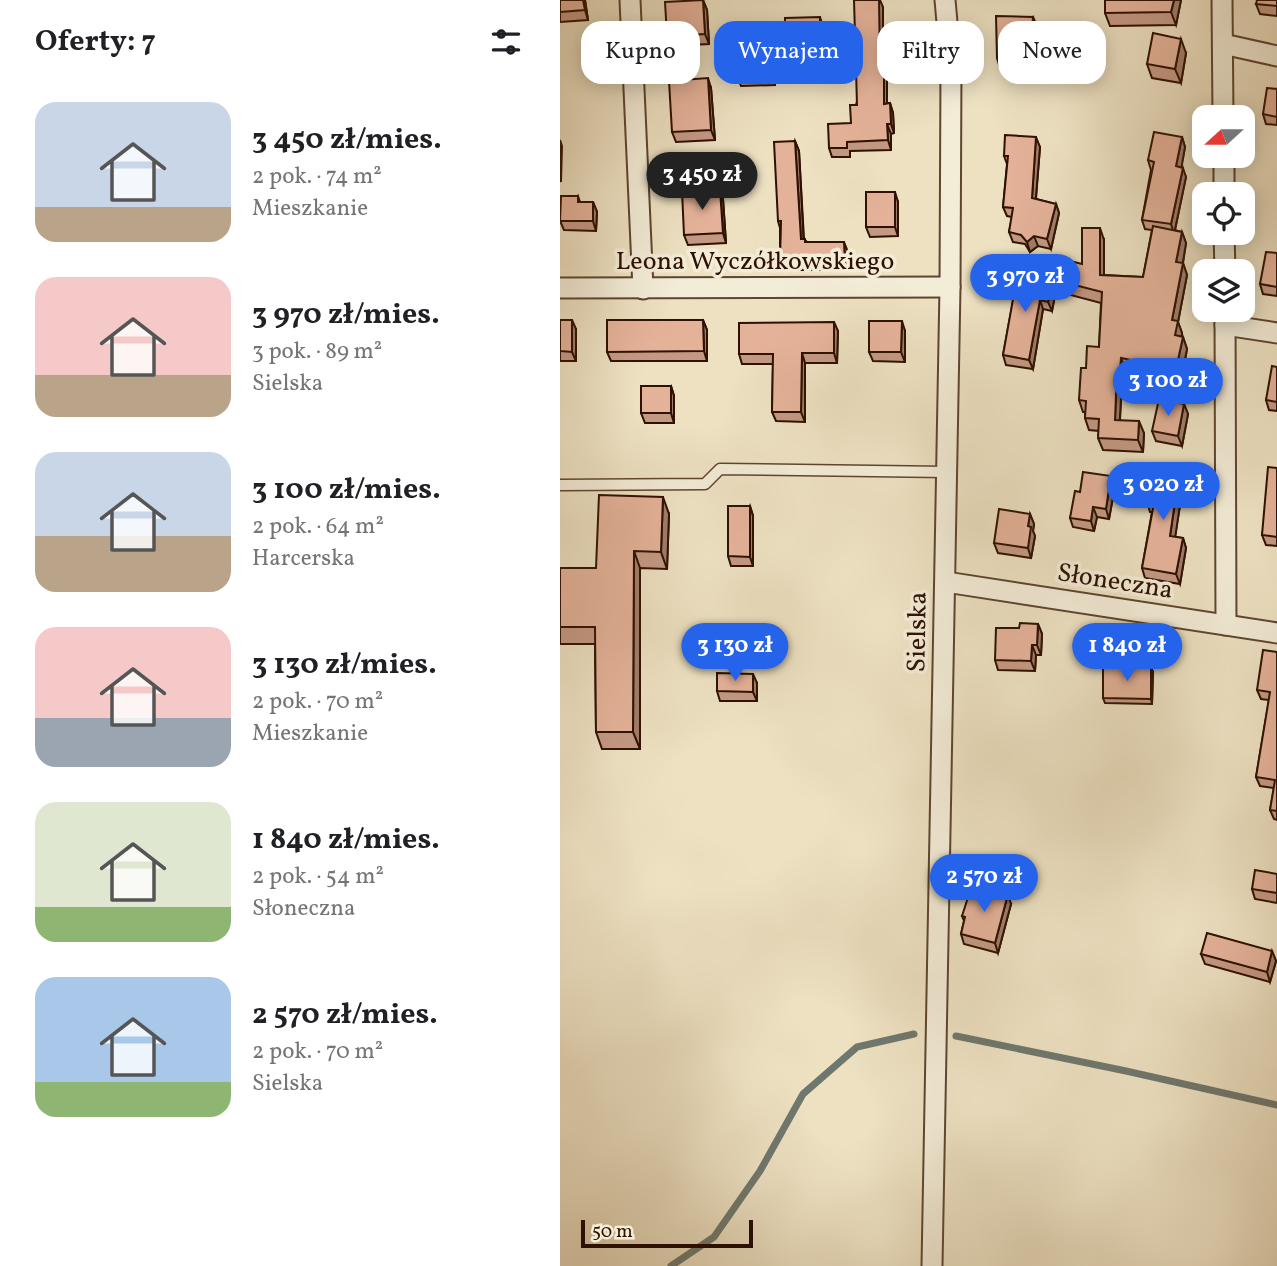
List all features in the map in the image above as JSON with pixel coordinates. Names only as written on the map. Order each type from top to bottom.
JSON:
[{"type":"street","points":[[630,0],[643,289]]},
{"type":"street","name":"Sielska","points":[[932,1266],[935,980],[946,582],[950,287],[951,67],[945,0]]},
{"type":"street","points":[[1222,0],[1223,105]]},
{"type":"street","points":[[1223,44],[1277,56]]},
{"type":"street","name":"Leona Wyczółkowskiego","points":[[560,288],[950,287]]},
{"type":"street","points":[[1225,322],[1226,625]]},
{"type":"street","points":[[1241,322],[1277,333]]},
{"type":"street","name":"Słoneczna","points":[[946,582],[1277,633]]},
{"type":"lane","points":[[560,485],[705,484],[720,469],[947,472]]},
{"type":"building","points":[[560,0],[583,0],[585,10],[560,12]]},
{"type":"building","points":[[703,0],[705,34],[700,34],[700,21],[666,21],[665,2]]},
{"type":"building","points":[[854,0],[879,0],[877,84],[884,84],[884,104],[890,103],[891,124],[887,124],[888,140],[847,142],[847,148],[829,148],[828,124],[851,123],[850,105],[857,105],[856,84],[863,84],[863,21],[855,21]]},
{"type":"building","points":[[1105,0],[1174,0],[1171,12],[1105,13]]},
{"type":"building","points":[[1257,0],[1277,0],[1277,6],[1256,4]]},
{"type":"building","points":[[996,16],[1033,17],[1033,21],[998,21],[997,58]]},
{"type":"building","points":[[820,17],[820,21],[785,21],[785,18]]},
{"type":"building","points":[[1153,33],[1181,39],[1175,69],[1147,64]]},
{"type":"building","points":[[708,78],[711,130],[672,132],[669,84],[700,84],[700,79]]},
{"type":"building","points":[[1267,88],[1277,89],[1277,117],[1263,114]]},
{"type":"building","points":[[1154,132],[1182,137],[1176,166],[1183,168],[1171,224],[1142,220],[1154,162],[1148,160]]},
{"type":"building","points":[[1005,135],[1036,137],[1032,198],[1056,204],[1047,239],[1034,236],[1027,242],[1021,235],[1009,232],[1013,208],[1003,207],[1008,156],[1004,156]]},
{"type":"building","points":[[795,141],[801,239],[805,239],[805,242],[844,242],[845,260],[780,260],[781,221],[778,221],[774,142]]},
{"type":"building","points":[[720,189],[723,233],[684,235],[682,191]]},
{"type":"building","points":[[866,192],[895,192],[895,227],[866,227]]},
{"type":"building","points":[[561,196],[578,196],[578,202],[593,202],[593,221],[560,221]]},
{"type":"building","points":[[1153,226],[1182,232],[1176,262],[1183,263],[1172,320],[1178,321],[1175,335],[1183,337],[1176,369],[1121,358],[1120,371],[1117,371],[1115,420],[1139,421],[1138,440],[1098,438],[1099,419],[1085,418],[1086,401],[1079,400],[1081,368],[1086,368],[1087,346],[1099,347],[1102,292],[1059,281],[1060,272],[1067,273],[1070,261],[1082,264],[1082,228],[1100,228],[1100,275],[1143,277]]},
{"type":"building","points":[[1266,252],[1277,253],[1277,287],[1260,284]]},
{"type":"building","points":[[1015,272],[1053,281],[1048,302],[1040,300],[1029,360],[1003,355],[1014,294],[1010,293]]},
{"type":"building","points":[[560,320],[572,320],[572,352],[560,351]]},
{"type":"building","points":[[607,320],[703,320],[704,351],[607,352]]},
{"type":"building","points":[[869,321],[902,321],[901,352],[869,352]]},
{"type":"building","points":[[834,322],[834,353],[802,353],[801,412],[772,412],[773,354],[739,354],[739,323]]},
{"type":"building","points":[[1272,366],[1277,367],[1277,402],[1266,400]]},
{"type":"building","points":[[641,386],[671,386],[671,413],[641,413]]},
{"type":"building","points":[[1159,399],[1184,404],[1178,436],[1152,431]]},
{"type":"building","points":[[1268,467],[1277,468],[1277,537],[1262,535]]},
{"type":"building","points":[[1152,468],[1185,473],[1182,496],[1176,495],[1170,536],[1183,538],[1176,574],[1142,568],[1154,503],[1147,502]]},
{"type":"building","points":[[1083,472],[1111,476],[1106,509],[1093,507],[1091,521],[1070,518],[1075,491],[1080,492]]},
{"type":"building","points":[[599,495],[663,497],[661,552],[634,551],[633,732],[596,732],[595,627],[560,627],[560,568],[596,568]]},
{"type":"building","points":[[728,506],[750,506],[750,557],[728,556]]},
{"type":"building","points":[[999,509],[1030,514],[1028,548],[994,543]]},
{"type":"building","points":[[1020,623],[1038,624],[1037,645],[1032,645],[1031,661],[995,660],[996,628],[1019,628]]},
{"type":"building","points":[[1263,650],[1277,652],[1277,811],[1270,810],[1275,780],[1256,777],[1270,692],[1257,690]]},
{"type":"building","points":[[1103,667],[1151,667],[1151,699],[1103,698]]},
{"type":"building","points":[[717,673],[753,674],[753,692],[717,691]]},
{"type":"building","points":[[1255,870],[1277,874],[1277,893],[1252,889]]},
{"type":"building","points":[[972,885],[1008,894],[995,943],[961,934],[965,917],[962,916]]},
{"type":"building","points":[[1207,933],[1272,951],[1267,972],[1201,954]]},
{"type":"waterway","points":[[671,1266],[714,1237],[760,1171],[803,1094],[857,1047],[914,1034]]},
{"type":"waterway","points":[[956,1036],[1277,1105]]}]
